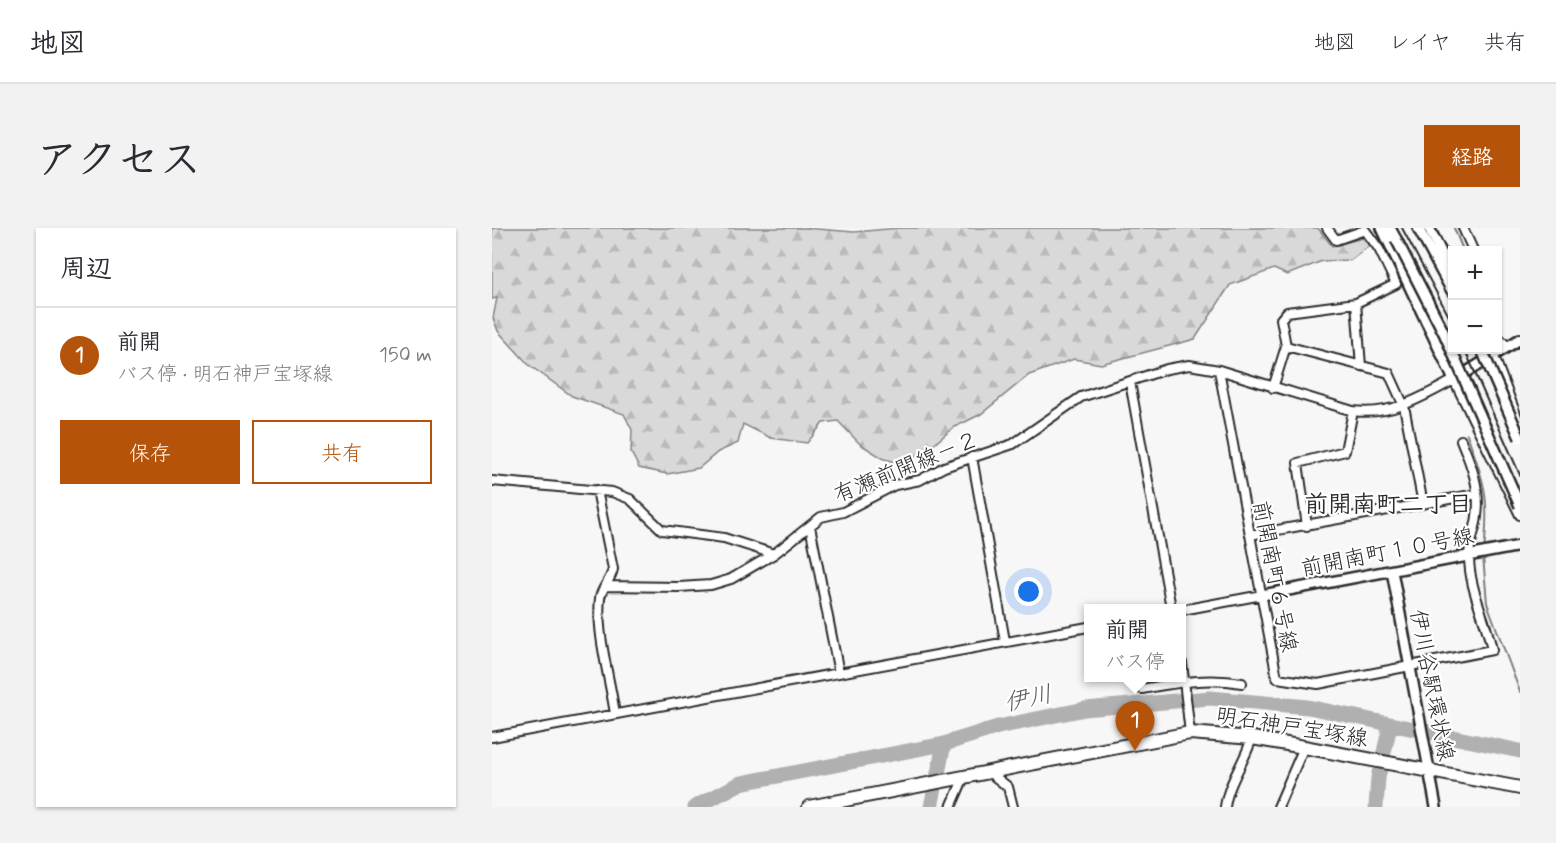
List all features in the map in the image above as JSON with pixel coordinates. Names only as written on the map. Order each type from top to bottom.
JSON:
[{"type":"main road","name":"明石神戸宝塚線","points":[[809,807],[989,772],[1189,729],[1252,738],[1381,762],[1428,766],[1520,788]]},
{"type":"street","points":[[1273,388],[1286,346],[1281,319],[1287,312],[1356,303],[1396,284],[1378,249],[1365,230],[1336,240],[1327,228]]},
{"type":"street","points":[[1382,228],[1520,515]]},
{"type":"street","points":[[1390,228],[1444,333],[1520,506]]},
{"type":"street","points":[[1463,228],[1471,246]]},
{"type":"street","points":[[1422,229],[1448,268]]},
{"type":"street","points":[[1422,229],[1448,283]]},
{"type":"street","points":[[1356,303],[1360,366]]},
{"type":"street","points":[[1502,348],[1520,339]]},
{"type":"street","points":[[1502,341],[1507,346]]},
{"type":"street","points":[[1286,346],[1389,373],[1404,406],[1423,504]]},
{"type":"street","points":[[1484,354],[1520,438]]},
{"type":"street","points":[[1454,380],[1489,354]]},
{"type":"street","points":[[1493,354],[1520,425]]},
{"type":"street","name":"有瀬前開線－２","points":[[607,586],[711,585],[731,579],[774,554],[821,517],[843,512],[895,485],[920,480],[972,457],[1013,444],[1081,397],[1167,369],[1189,365],[1219,370],[1273,388],[1353,411],[1372,414],[1404,406],[1454,380]]},
{"type":"street","name":"前開南町６号線","points":[[1219,370],[1277,678],[1318,684],[1492,650],[1477,605],[1471,554],[1478,513],[1476,479],[1461,440]]},
{"type":"street","points":[[1130,382],[1170,604]]},
{"type":"street","points":[[1307,526],[1298,463],[1345,451],[1353,411]]},
{"type":"street","points":[[972,457],[1005,641]]},
{"type":"street","points":[[493,480],[597,490],[630,499],[662,530],[724,538],[774,554]]},
{"type":"street","points":[[597,490],[613,569],[607,586],[600,595],[599,616],[615,714]]},
{"type":"street","points":[[1250,536],[1477,494]]},
{"type":"street","points":[[810,526],[839,673]]},
{"type":"street","name":"前開南町１０号線","points":[[1262,595],[1520,546]]},
{"type":"street","name":"伊川谷駅環状線","points":[[1392,570],[1437,807]]},
{"type":"street","points":[[1186,609],[1262,595]]},
{"type":"street","points":[[492,737],[1084,628]]},
{"type":"street","points":[[1186,681],[1221,679],[1242,683]]},
{"type":"street","points":[[1139,682],[1142,689],[1180,682]]},
{"type":"street","points":[[1185,682],[1189,729]]},
{"type":"street","points":[[1225,807],[1227,791],[1244,763],[1252,738]]},
{"type":"street","points":[[1278,807],[1304,747]]},
{"type":"street","points":[[989,772],[1008,787],[1013,807]]},
{"type":"street","points":[[951,807],[964,777]]},
{"type":"green space","points":[[492,228],[805,228],[854,232],[899,228],[1318,228],[1332,246],[1363,238],[1369,246],[1351,260],[1322,261],[1287,275],[1274,269],[1230,285],[1195,339],[1101,364],[1074,359],[1029,375],[981,414],[953,428],[926,451],[901,463],[884,459],[860,444],[838,421],[823,423],[807,443],[771,438],[743,424],[738,443],[718,452],[699,468],[667,474],[639,468],[631,452],[632,430],[624,414],[572,396],[529,365],[498,331],[493,318],[497,298],[492,299]]},
{"type":"waterway","points":[[1454,228],[1461,246]]},
{"type":"waterway","points":[[1467,434],[1482,479],[1486,504],[1484,551]]},
{"type":"waterway","points":[[1483,556],[1487,603],[1520,692]]},
{"type":"waterway","name":"伊川","points":[[695,807],[741,783],[944,744],[998,727],[1085,709],[1210,698],[1308,707],[1520,751]]},
{"type":"waterway","points":[[1376,807],[1378,778],[1390,726]]},
{"type":"waterway","points":[[931,807],[944,744]]},
{"type":"railway","points":[[1402,228],[1448,314]]},
{"type":"railway","points":[[1467,354],[1520,475]]},
{"type":"place","name":"前開","points":[[1135,751]]},
{"type":"district","name":"前開南町二丁目","points":[[1388,504]]}]
